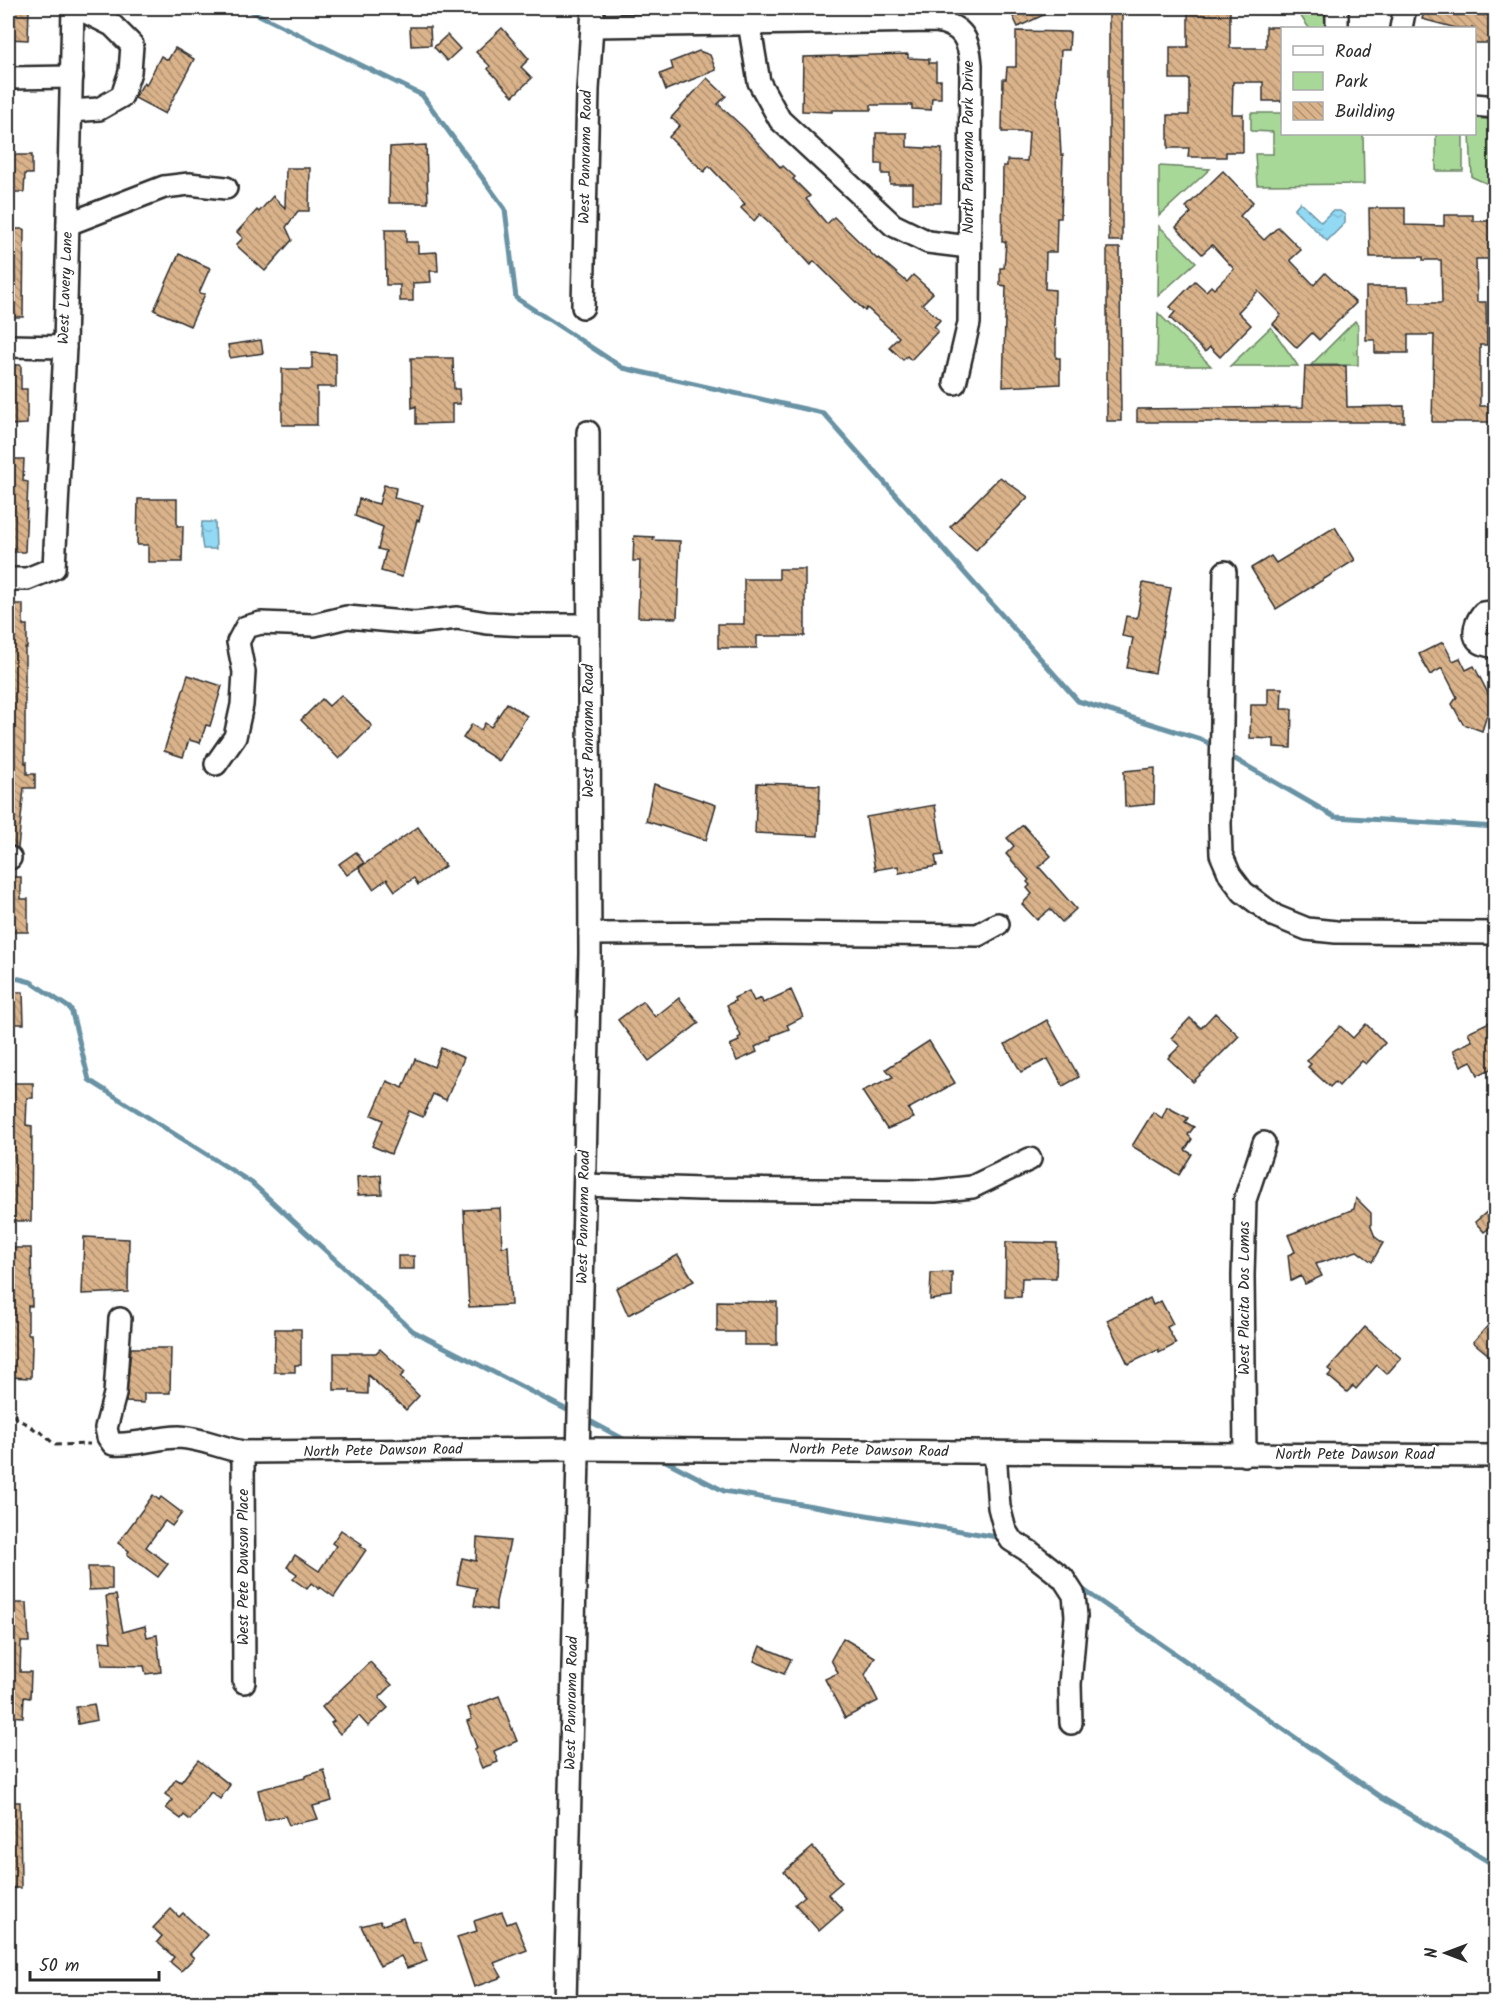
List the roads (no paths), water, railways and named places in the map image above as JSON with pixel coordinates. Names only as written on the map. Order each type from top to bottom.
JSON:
[{"type":"street","name":"West Lavery Lane","points":[[8,579],[27,579],[54,568],[65,346],[73,8]]},
{"type":"street","points":[[71,111],[99,109],[122,96],[130,72],[132,45],[112,25],[78,8]]},
{"type":"street","points":[[1401,27],[1405,8]]},
{"type":"street","name":"North Panorama Park Drive","points":[[593,17],[748,23],[936,21],[968,29],[971,65],[969,323],[955,382]]},
{"type":"street","name":"West Panorama Road","points":[[583,307],[588,90],[593,17]]},
{"type":"street","points":[[748,23],[759,82],[780,120],[893,225],[928,242],[969,247]]},
{"type":"street","points":[[8,78],[72,77]]},
{"type":"street","points":[[1476,105],[1496,107]]},
{"type":"street","points":[[68,224],[164,187],[189,184],[226,188]]},
{"type":"street","points":[[8,346],[65,346]]},
{"type":"street","name":"West Panorama Road","points":[[565,2002],[590,934],[588,432]]},
{"type":"street","points":[[1224,572],[1220,812],[1221,854],[1230,875],[1243,892],[1275,916],[1307,929],[1336,932],[1496,933]]},
{"type":"street","points":[[1496,615],[1493,612],[1483,613],[1476,621],[1475,635],[1480,642],[1496,647]]},
{"type":"street","points":[[216,764],[235,737],[242,705],[244,672],[238,642],[246,627],[261,622],[314,626],[347,617],[416,623],[457,618],[528,625],[588,625]]},
{"type":"street","points":[[590,934],[978,935],[998,924]]},
{"type":"street","name":"West Placita Dos Lomas","points":[[1245,1455],[1243,1276],[1245,1200],[1264,1143]]},
{"type":"street","points":[[585,1185],[700,1189],[935,1191],[972,1187],[1030,1159]]},
{"type":"street","name":"North Pete Dawson Road","points":[[120,1319],[116,1387],[106,1428],[113,1444],[124,1445],[177,1437],[196,1438],[243,1452],[579,1449],[1496,1456]]},
{"type":"street","name":"West Pete Dawson Place","points":[[243,1452],[244,1682]]},
{"type":"street","points":[[994,1452],[999,1507],[1005,1530],[1011,1540],[1063,1578],[1074,1595],[1076,1616],[1070,1684],[1071,1723]]},
{"type":"water","points":[[1300,202],[1321,222],[1332,211],[1340,211],[1345,215],[1345,223],[1327,241],[1294,209]]},
{"type":"water","points":[[202,522],[215,522],[216,549],[203,549]]},
{"type":"waterway","points":[[245,8],[422,95],[505,209],[516,298],[623,368],[823,413],[1078,701],[1208,743]]},
{"type":"waterway","points":[[1235,759],[1335,817],[1496,827]]},
{"type":"waterway","points":[[8,976],[31,982],[71,1009],[89,1080],[252,1183],[413,1331],[573,1413]]},
{"type":"waterway","points":[[584,1418],[629,1442]]},
{"type":"waterway","points":[[658,1457],[724,1491],[1003,1538]]},
{"type":"waterway","points":[[1078,1586],[1382,1798],[1496,1866]]}]
